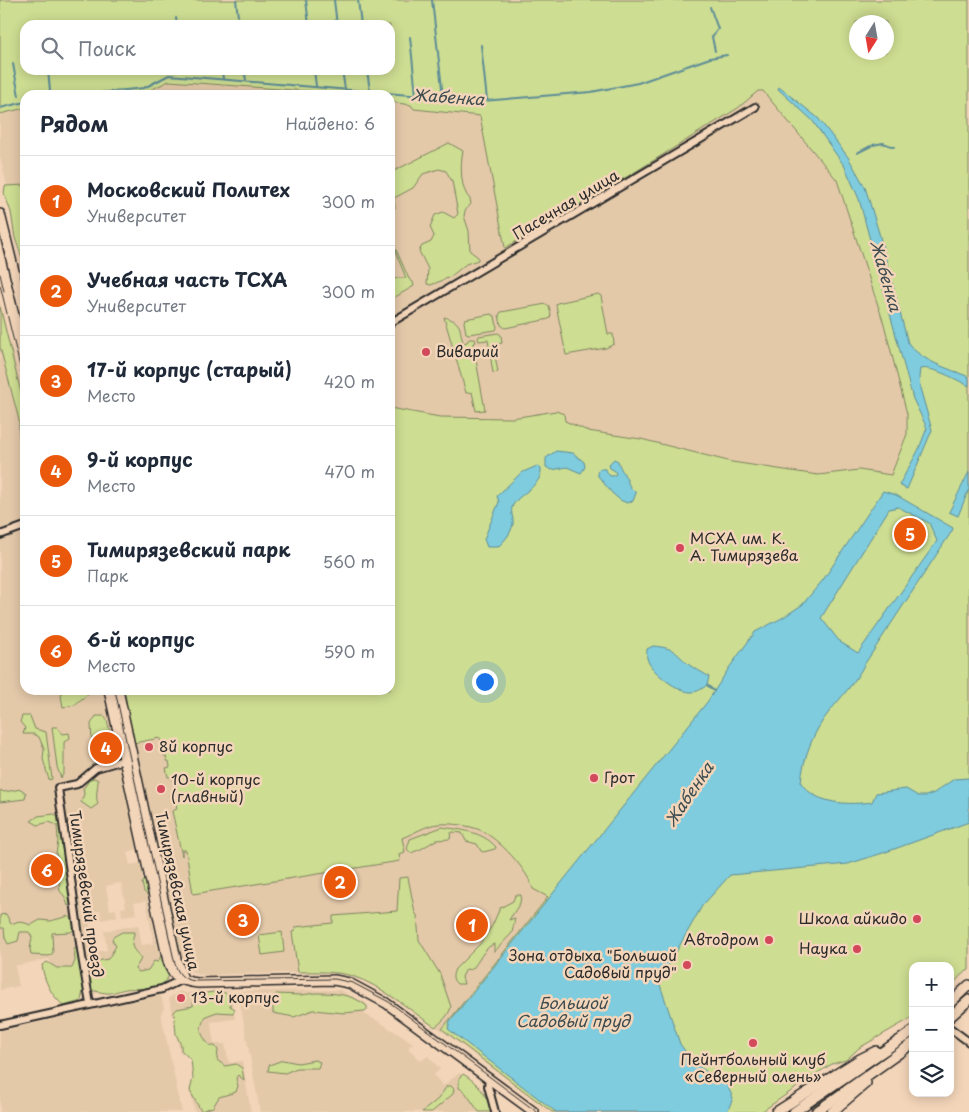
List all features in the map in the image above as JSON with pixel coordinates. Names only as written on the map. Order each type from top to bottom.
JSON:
[{"type":"main road","points":[[0,214],[20,296]]},
{"type":"main road","name":"Тимирязевская улица","points":[[110,695],[129,759],[176,959],[183,980]]},
{"type":"main road","name":"Тимирязевская улица","points":[[119,695],[129,759]]},
{"type":"main road","points":[[183,980],[198,983],[325,980],[346,982],[386,1003],[534,1112]]},
{"type":"main road","points":[[954,998],[969,985]]},
{"type":"main road","points":[[954,1013],[969,1000]]},
{"type":"main road","points":[[794,1112],[909,1034]]},
{"type":"main road","points":[[776,1112],[860,1059],[899,1040]]},
{"type":"main road","points":[[816,1112],[909,1045]]},
{"type":"main road","points":[[832,1112],[909,1046]]},
{"type":"street","name":"Пасечная улица","points":[[395,320],[754,107]]},
{"type":"street","points":[[0,536],[20,528]]},
{"type":"street","name":"Тимирязевский проезд","points":[[90,1004],[58,788],[77,784],[96,768],[129,759]]},
{"type":"street","points":[[0,1025],[162,988],[183,980]]},
{"type":"street","points":[[954,1031],[969,1042]]},
{"type":"street","points":[[489,1079],[488,1086],[495,1112]]},
{"type":"shaded area","name":"МСХА им. К. А. Тимирязева","points":[[0,0],[969,0],[969,832],[761,1112],[551,1112],[441,1030],[363,980],[328,972],[203,975],[195,974],[185,967],[180,953],[133,744],[125,695],[395,695],[395,90],[20,90],[20,237],[0,157]]},
{"type":"shaded area","points":[[0,301],[20,381],[20,523],[0,530]]},
{"type":"shaded area","points":[[20,534],[20,695],[105,695],[115,742],[119,742],[121,751],[117,752],[138,849],[127,852],[130,865],[140,863],[162,967],[155,979],[60,1002],[49,959],[15,966],[19,986],[0,990],[0,540]],"holes":[[[121,883],[126,907],[121,908],[122,916],[136,914],[134,903],[146,901],[154,943],[142,945],[138,925],[104,931],[107,950],[95,952],[88,913],[100,911],[102,920],[117,917],[116,909],[110,910],[106,886]]]},
{"type":"shaded area","points":[[340,990],[366,1003],[364,1014],[413,1043],[408,1048],[421,1061],[428,1056],[440,1069],[434,1075],[443,1086],[459,1073],[479,1086],[487,1112],[260,1112],[238,991]]},
{"type":"shaded area","points":[[180,991],[186,993],[230,991],[235,1019],[211,1022],[214,1044],[225,1044],[229,1063],[242,1061],[251,1112],[195,1112],[189,1088],[197,1086],[191,1051],[180,1053],[169,998]]},
{"type":"shaded area","points":[[161,996],[164,1008],[161,1014],[182,1112],[0,1112],[0,1031]]},
{"type":"green space","name":"МСХА им. К. А. Тимирязева","points":[[0,0],[969,0],[969,970],[962,974],[954,983],[954,962],[909,962],[909,1019],[859,1048],[846,1060],[832,1064],[819,1072],[761,1112],[552,1112],[442,1029],[548,897],[533,889],[519,864],[503,847],[480,830],[459,825],[438,824],[402,838],[405,852],[399,854],[400,861],[193,894],[186,850],[182,850],[182,856],[172,811],[177,809],[176,803],[171,804],[169,795],[175,793],[172,777],[168,777],[166,768],[170,767],[169,761],[164,756],[160,738],[134,743],[125,695],[395,695],[395,409],[440,417],[512,418],[556,411],[564,414],[565,421],[588,431],[641,439],[732,462],[818,475],[859,470],[891,475],[907,434],[907,414],[884,324],[837,180],[763,91],[758,91],[738,108],[635,172],[505,248],[480,116],[414,109],[411,105],[395,103],[395,90],[293,90],[169,81],[150,90],[20,90],[20,109],[0,114]]},
{"type":"green space","points":[[449,143],[463,151],[461,169],[463,183],[471,204],[465,211],[464,216],[469,231],[470,251],[478,257],[478,260],[466,264],[450,277],[431,285],[427,284],[428,269],[419,251],[422,246],[431,242],[434,236],[430,227],[435,215],[443,212],[454,218],[458,214],[452,181],[446,171],[439,169],[423,174],[413,188],[395,197],[395,170]]},
{"type":"green space","points":[[20,185],[20,252],[15,238],[11,212],[4,193],[5,186]]},
{"type":"green space","points":[[395,247],[414,286],[395,297],[395,279],[406,278]]},
{"type":"green space","points":[[598,294],[601,296],[608,334],[613,334],[614,344],[606,348],[566,355],[557,303]]},
{"type":"green space","points":[[546,304],[549,306],[551,315],[549,319],[505,328],[501,325],[499,315],[501,312]]},
{"type":"green space","points":[[0,307],[20,389],[20,438],[19,420],[0,347]]},
{"type":"green space","points":[[491,314],[495,316],[496,330],[466,333],[465,319]]},
{"type":"green space","points":[[444,317],[457,323],[463,343],[469,339],[475,339],[476,342],[473,343],[485,410],[476,411],[472,392],[466,393]]},
{"type":"green space","points":[[498,333],[501,335],[502,343],[493,345],[498,372],[493,373],[488,340],[479,341],[478,338],[479,336]]},
{"type":"green space","points":[[87,695],[75,705],[63,707],[61,696]]},
{"type":"green space","points":[[22,716],[30,716],[35,729],[46,732],[52,779],[49,780],[43,759],[44,749],[39,737],[34,734],[23,734],[25,728],[20,722]]},
{"type":"green space","points":[[96,716],[104,716],[107,720],[112,741],[101,744],[92,742],[91,724]]},
{"type":"green space","points":[[52,727],[57,727],[63,734],[69,733],[70,738],[64,742],[64,772],[61,778],[57,767]]},
{"type":"green space","points":[[90,779],[98,780],[98,804],[91,809],[81,802],[84,794],[83,789]]},
{"type":"green space","points":[[21,789],[26,793],[25,799],[0,802],[0,790],[4,792]]},
{"type":"green space","points":[[54,814],[60,818],[62,848],[67,862],[71,904],[68,906],[59,886],[62,869],[56,854],[58,841],[57,825],[49,822],[38,825],[31,821],[38,816]]},
{"type":"green space","points":[[442,827],[478,834],[496,847],[495,849],[483,852],[477,844],[466,841],[462,833],[453,832],[450,839],[436,840],[411,853],[407,849],[410,839]]},
{"type":"green space","points":[[408,877],[417,915],[419,940],[440,974],[451,1007],[435,1027],[385,992],[363,980],[339,973],[298,972],[292,932],[295,931],[295,927],[333,923],[333,916],[397,911],[399,878]]},
{"type":"green space","points":[[146,879],[151,898],[144,892],[142,883]]},
{"type":"green space","points":[[515,895],[521,895],[520,903],[509,920],[515,918],[512,933],[494,952],[494,944],[490,946],[471,970],[466,969],[462,977],[464,984],[457,984],[453,977],[455,969],[480,944],[492,926],[500,908],[513,901]]},
{"type":"green space","points":[[152,901],[169,969],[165,982],[154,987],[126,989],[111,993],[92,990],[83,991],[81,1001],[64,1006],[49,987],[44,977],[42,965],[47,962],[57,968],[72,968],[75,961],[74,949],[77,948],[79,964],[86,967],[92,962],[108,959],[116,946],[112,940],[113,937],[122,932],[134,932],[132,945],[141,959],[135,969],[139,972],[148,970],[154,961],[158,962],[161,947],[158,942],[159,937]]},
{"type":"green space","points":[[6,914],[11,924],[19,921],[31,925],[40,920],[50,921],[69,916],[74,922],[74,929],[71,932],[52,933],[53,953],[49,956],[31,955],[32,937],[29,932],[20,932],[18,941],[8,944],[4,928],[0,928],[0,915]]},
{"type":"green space","points":[[282,932],[284,952],[262,955],[259,935]]},
{"type":"green space","points":[[199,991],[206,993],[222,991],[230,997],[230,1006],[235,1009],[233,1013],[217,1012],[206,1016],[201,1031],[210,1046],[215,1046],[218,1050],[217,1060],[225,1066],[236,1064],[242,1068],[244,1080],[238,1075],[236,1078],[238,1086],[236,1092],[219,1097],[213,1107],[201,1111],[190,1091],[193,1078],[191,1060],[181,1050],[176,1034],[174,1012],[177,1009],[193,1006],[194,994]]},
{"type":"green space","points":[[316,993],[337,994],[355,999],[367,1006],[367,1010],[344,1013],[313,1010],[294,1017],[273,1013],[273,1002],[276,994],[301,995]]},
{"type":"green space","points":[[283,1060],[298,1063],[315,1060],[320,1062],[318,1068],[297,1068],[285,1073],[268,1071],[269,1065]]},
{"type":"green space","points":[[463,1074],[481,1090],[490,1106],[491,1112],[479,1112],[465,1092],[459,1088],[459,1078]]},
{"type":"green space","points":[[447,1086],[451,1086],[454,1089],[453,1094],[432,1112],[422,1112],[438,1099]]},
{"type":"water","points":[[779,87],[818,118],[848,157],[865,187],[908,343],[928,360],[969,377],[969,386],[938,371],[920,369],[920,388],[932,430],[907,489],[899,485],[918,451],[927,428],[913,399],[859,199],[845,167],[812,120],[778,89]]},
{"type":"water","points":[[556,451],[573,453],[584,462],[585,467],[581,473],[567,467],[552,470],[546,467],[546,458]]},
{"type":"water","points":[[614,459],[618,461],[630,486],[636,493],[633,501],[627,503],[620,500],[598,476],[597,471],[599,469],[605,469],[610,476],[616,474],[609,464]]},
{"type":"water","points":[[537,466],[541,469],[541,475],[536,484],[513,505],[513,524],[509,534],[498,547],[487,547],[484,539],[499,502],[497,496],[521,473]]},
{"type":"water","points":[[969,472],[969,489],[958,516],[949,512]]},
{"type":"water","name":"Большой Садовый пруд","points":[[883,491],[896,495],[953,528],[848,690],[818,728],[807,755],[801,783],[815,796],[834,802],[853,803],[872,802],[876,793],[906,789],[918,796],[926,796],[934,793],[954,779],[969,778],[969,822],[848,864],[730,875],[702,906],[659,982],[680,1044],[693,1062],[727,1085],[733,1098],[727,1112],[556,1112],[448,1029],[450,1021],[708,701],[755,632],[802,605],[823,580]],"holes":[[[898,507],[929,523],[937,541],[858,653],[840,642],[821,618],[889,509]]]},
{"type":"water","points":[[653,646],[670,649],[676,653],[690,666],[709,677],[707,685],[698,691],[692,692],[673,686],[655,671],[647,660],[647,649]]},
{"type":"waterway","points":[[236,0],[238,20]]},
{"type":"waterway","points":[[306,0],[308,20]]},
{"type":"waterway","points":[[334,0],[336,20]]},
{"type":"waterway","points":[[358,0],[360,20]]},
{"type":"waterway","points":[[432,0],[443,97]]},
{"type":"waterway","points":[[710,7],[718,29],[712,37],[715,51]]},
{"type":"waterway","points":[[410,37],[416,95]]},
{"type":"waterway","points":[[481,45],[487,100]]},
{"type":"waterway","name":"Жабенка","points":[[395,94],[482,101],[591,92],[638,83],[710,58],[727,55]]},
{"type":"waterway","points":[[13,64],[19,96]]},
{"type":"waterway","points":[[48,75],[50,90]]},
{"type":"waterway","name":"Жабенка","points":[[126,90],[144,88],[169,75]]},
{"type":"waterway","name":"Жабенка","points":[[169,75],[350,90]]},
{"type":"waterway","points":[[223,75],[223,79]]},
{"type":"waterway","points":[[245,75],[246,80]]},
{"type":"waterway","points":[[315,75],[316,86]]},
{"type":"waterway","points":[[343,75],[345,89]]},
{"type":"waterway","points":[[368,75],[370,90]]},
{"type":"waterway","name":"Жабенка","points":[[0,108],[20,103]]},
{"type":"waterway","points":[[873,145],[883,143],[894,147]]},
{"type":"waterway","points":[[857,153],[871,146]]},
{"type":"waterway","points":[[707,685],[714,691]]},
{"type":"tram line","points":[[0,274],[4,291]]},
{"type":"tram line","points":[[0,285],[20,367]]},
{"type":"tram line","points":[[116,695],[174,960],[181,975],[196,981],[335,979],[353,983],[389,1002],[537,1112]]},
{"type":"place","name":"Виварий","points":[[426,352]]},
{"type":"place","name":"Тимирязевский парк","points":[[910,534]]},
{"type":"place","name":"МСХА им. К. А. Тимирязева","points":[[680,548]]},
{"type":"place","name":"8й корпус","points":[[149,747]]},
{"type":"place","name":"9-й корпус","points":[[106,748]]},
{"type":"place","name":"Грот","points":[[594,778]]},
{"type":"place","name":"10-й корпус (главный)","points":[[161,789]]},
{"type":"place","name":"6-й корпус","points":[[47,870]]},
{"type":"place","name":"Учебная часть ТСХА","points":[[340,882]]},
{"type":"place","name":"Школа айкидо","points":[[917,919]]},
{"type":"place","name":"17-й корпус (старый)","points":[[243,920]]},
{"type":"place","name":"Московский Политех","points":[[472,925]]},
{"type":"place","name":"Автодром","points":[[769,940]]},
{"type":"place","name":"Наука","points":[[857,949]]},
{"type":"place","name":"Зона отдыха \"Большой Садовый пруд\"","points":[[687,965]]},
{"type":"place","name":"13-й корпус","points":[[181,998]]},
{"type":"place","name":"Пейнтбольный клуб «Северный олень»","points":[[753,1043]]}]
